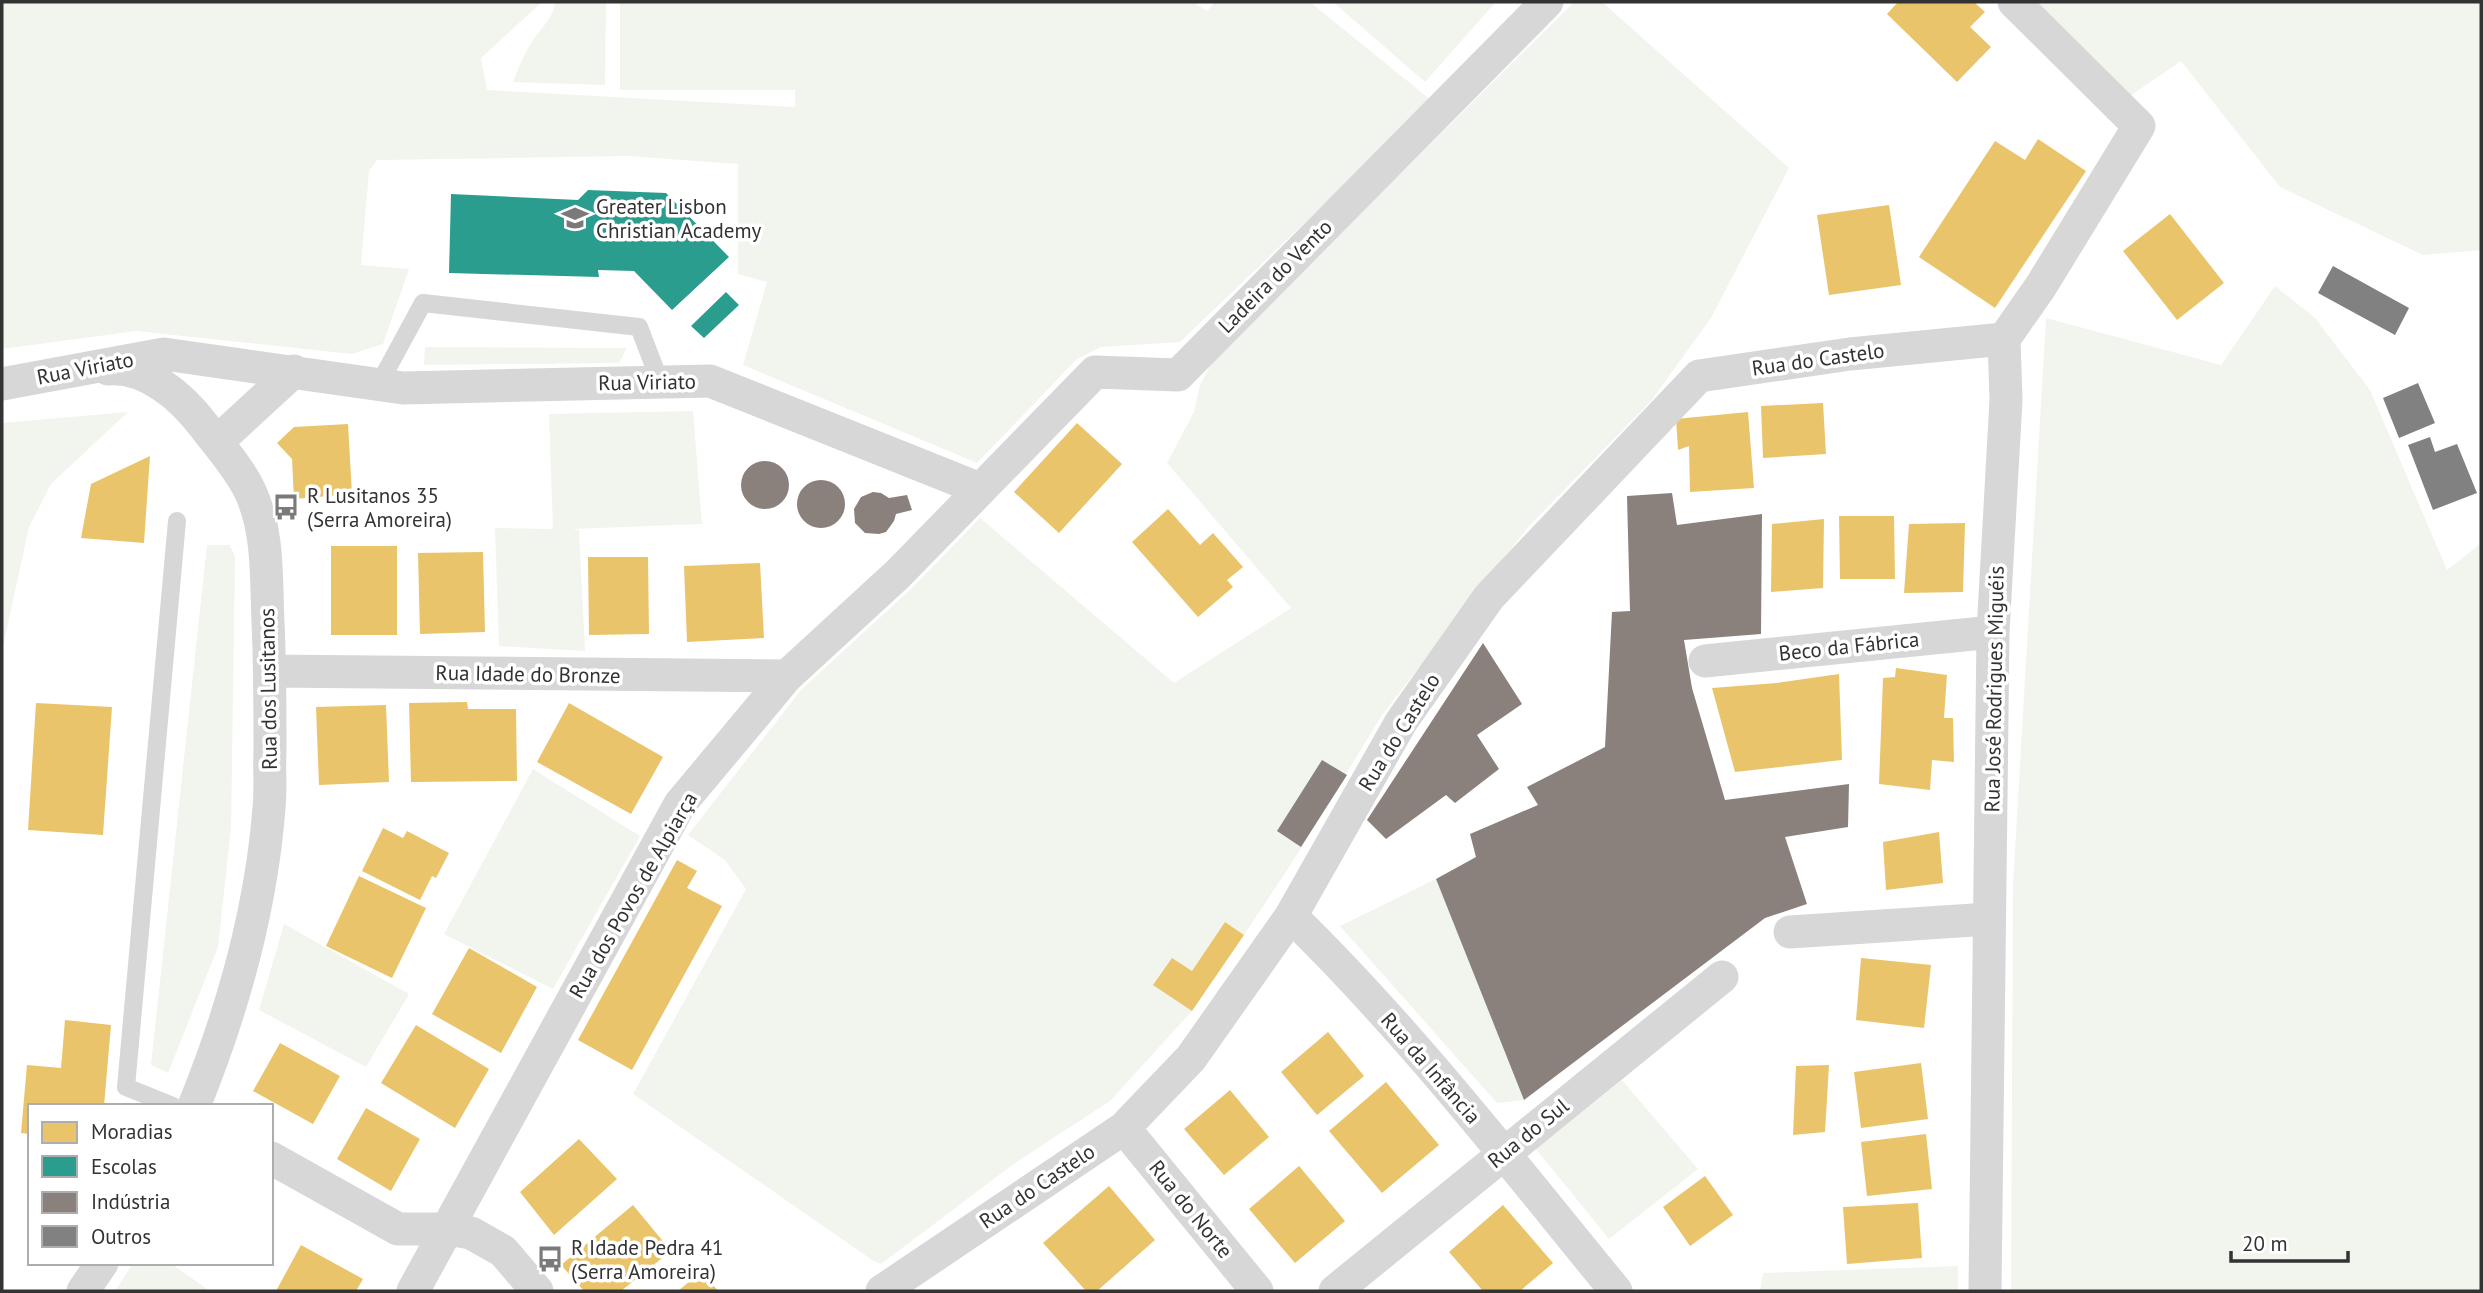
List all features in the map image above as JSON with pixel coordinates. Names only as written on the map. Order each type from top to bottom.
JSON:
[{"type":"street","name":"Ladeira do Vento","points":[[980,489],[1095,372],[1178,375],[1547,2]]},
{"type":"street","points":[[2004,339],[2041,286],[2139,126],[2014,2]]},
{"type":"street","name":"Rua José Rodrigues Miguéis","points":[[1986,1291],[1993,632],[2006,400],[2004,339]]},
{"type":"street","name":"Rua do Castelo","points":[[887,1290],[1124,1128],[1191,1058],[1291,916],[1401,722],[1489,597],[1699,376],[1850,354],[2004,339]]},
{"type":"street","name":"Rua Viriato","points":[[2,384],[154,354],[173,354],[403,388],[710,381],[980,489]]},
{"type":"street","name":"Rua dos Lusitanos","points":[[76,371],[116,368],[147,377],[186,404],[217,442],[250,491],[262,533],[270,671],[269,806],[256,904],[236,993],[195,1104]]},
{"type":"street","points":[[217,442],[294,371]]},
{"type":"street","name":"Rua dos Povos de Alpiarça","points":[[413,1291],[680,804],[787,676],[898,574],[980,489]]},
{"type":"street","name":"Beco da Fábrica","points":[[1704,661],[1993,632]]},
{"type":"street","name":"Rua Idade do Bronze","points":[[270,671],[787,676]]},
{"type":"street","name":"Rua da Infância","points":[[1291,916],[1329,953],[1439,1075],[1616,1291]]},
{"type":"street","points":[[1790,932],[1989,919]]},
{"type":"street","name":"Rua do Sul","points":[[1335,1291],[1722,977]]},
{"type":"street","name":"Rua do Norte","points":[[1124,1128],[1257,1291]]},
{"type":"street","points":[[273,1159],[398,1230],[447,1228],[471,1233],[503,1251],[537,1291]]},
{"type":"street","points":[[83,1291],[101,1265]]},
{"type":"lane","points":[[379,384],[423,303],[639,327],[660,382]]},
{"type":"lane","points":[[168,1104],[126,1087],[177,521]]},
{"type":"shaded area","points":[[2,2],[542,2],[481,58],[487,90],[795,107],[795,90],[620,90],[620,2],[1193,2],[1207,11],[1215,2],[1310,2],[1432,101],[1180,342],[1101,347],[1077,359],[977,463],[743,365],[767,282],[738,274],[738,164],[628,156],[377,160],[369,171],[361,265],[409,269],[383,344],[352,354],[136,331],[2,349]]},
{"type":"shaded area","points":[[555,2],[606,2],[605,85],[513,82],[530,45],[549,18]]},
{"type":"shaded area","points":[[1333,2],[1491,2],[1494,4],[1425,82]]},
{"type":"shaded area","points":[[1574,2],[1602,2],[1789,168],[1711,318],[1651,401],[1529,526],[1382,715],[1293,861],[1244,935],[1225,922],[1174,998],[1192,1011],[1110,1101],[1015,1163],[881,1264],[633,1094],[746,889],[725,860],[688,835],[801,690],[911,589],[980,518],[1174,683],[1291,608],[1167,463],[1194,412],[1200,385],[1215,357]]},
{"type":"shaded area","points":[[2033,2],[2481,2],[2481,250],[2423,255],[2280,187],[2181,61],[2127,98]]},
{"type":"shaded area","points":[[2275,286],[2315,318],[2370,390],[2447,570],[2480,544],[2481,537],[2481,1291],[2011,1291],[2013,885],[2046,318],[2221,365]]},
{"type":"shaded area","points":[[425,347],[627,348],[619,363],[424,365]]},
{"type":"shaded area","points":[[693,411],[702,524],[571,529],[579,530],[585,651],[499,646],[495,528],[553,529],[549,414]]},
{"type":"shaded area","points":[[128,412],[51,484],[29,527],[2,651],[2,423]]},
{"type":"shaded area","points":[[207,545],[230,545],[235,557],[231,828],[218,947],[168,1073],[151,1065]]},
{"type":"shaded area","points":[[533,769],[640,836],[553,989],[444,934]]},
{"type":"shaded area","points":[[1436,879],[1524,1100],[1497,1103],[1340,926]]},
{"type":"shaded area","points":[[284,924],[409,994],[366,1067],[259,1010]]},
{"type":"shaded area","points":[[1622,1080],[1698,1169],[1609,1239],[1536,1149]]},
{"type":"shaded area","points":[[132,1265],[173,1265],[210,1291],[115,1291]]},
{"type":"shaded area","points":[[1958,1266],[1958,1291],[1760,1291],[1763,1273]]},
{"type":"building: Moradias","points":[[1898,2],[1974,2],[1985,12],[1970,27],[1991,47],[1957,82],[1887,14]]},
{"type":"building: Moradias","points":[[2038,139],[2086,171],[1995,308],[1919,257],[1995,141],[2025,160]]},
{"type":"building: Moradias","points":[[1889,205],[1901,285],[1829,295],[1817,215]]},
{"type":"building: Moradias","points":[[2170,214],[2224,283],[2177,320],[2123,251]]},
{"type":"building: Moradias","points":[[1823,403],[1826,454],[1763,458],[1761,406]]},
{"type":"building: Moradias","points":[[1748,412],[1754,488],[1690,492],[1689,446],[1678,450],[1676,419]]},
{"type":"building: Moradias","points":[[1077,423],[1122,464],[1059,533],[1014,492]]},
{"type":"building: Moradias","points":[[348,424],[352,494],[294,499],[292,459],[277,443],[294,427]]},
{"type":"building: Moradias","points":[[150,456],[144,543],[81,538],[91,484]]},
{"type":"building: Moradias","points":[[1168,509],[1200,545],[1213,533],[1243,567],[1227,580],[1233,587],[1198,617],[1132,542]]},
{"type":"building: Moradias","points":[[1839,516],[1894,516],[1895,579],[1840,579]]},
{"type":"building: Moradias","points":[[1824,519],[1823,588],[1771,592],[1772,524]]},
{"type":"building: Moradias","points":[[1965,523],[1963,592],[1904,593],[1909,524]]},
{"type":"building: Moradias","points":[[331,546],[397,546],[397,635],[331,635]]},
{"type":"building: Moradias","points":[[483,552],[485,632],[420,634],[418,553]]},
{"type":"building: Moradias","points":[[588,557],[648,557],[649,634],[589,635]]},
{"type":"building: Moradias","points":[[760,563],[764,638],[687,642],[684,566]]},
{"type":"building: Moradias","points":[[1896,668],[1947,675],[1944,718],[1953,718],[1954,762],[1932,760],[1930,790],[1879,784],[1883,678],[1895,677]]},
{"type":"building: Moradias","points":[[1839,674],[1842,760],[1735,772],[1712,688],[1777,683]]},
{"type":"building: Moradias","points":[[467,702],[468,709],[516,709],[517,781],[411,782],[409,703]]},
{"type":"building: Moradias","points":[[36,703],[112,707],[103,835],[28,830]]},
{"type":"building: Moradias","points":[[569,703],[663,757],[631,814],[537,762]]},
{"type":"building: Moradias","points":[[386,705],[389,782],[319,785],[316,707]]},
{"type":"building: Moradias","points":[[383,828],[403,838],[407,831],[449,853],[436,878],[432,876],[420,900],[362,871]]},
{"type":"building: Moradias","points":[[1939,832],[1943,883],[1886,890],[1883,842]]},
{"type":"building: Moradias","points":[[677,860],[697,871],[687,888],[722,906],[632,1070],[578,1040]]},
{"type":"building: Moradias","points":[[359,876],[426,908],[392,978],[326,946]]},
{"type":"building: Moradias","points":[[1225,922],[1244,935],[1192,1011],[1153,985],[1172,958],[1192,971]]},
{"type":"building: Moradias","points":[[469,948],[537,987],[501,1053],[432,1014]]},
{"type":"building: Moradias","points":[[1861,958],[1931,965],[1924,1028],[1856,1020]]},
{"type":"building: Moradias","points":[[65,1020],[111,1025],[104,1104],[28,1104],[28,1134],[21,1133],[27,1065],[61,1068]]},
{"type":"building: Moradias","points":[[416,1025],[489,1069],[455,1128],[381,1083]]},
{"type":"building: Moradias","points":[[1328,1032],[1364,1076],[1317,1115],[1281,1072]]},
{"type":"building: Moradias","points":[[280,1043],[340,1076],[313,1124],[253,1091]]},
{"type":"building: Moradias","points":[[1921,1063],[1928,1119],[1861,1128],[1854,1072]]},
{"type":"building: Moradias","points":[[1829,1065],[1825,1132],[1793,1135],[1796,1066]]},
{"type":"building: Moradias","points":[[1386,1082],[1439,1145],[1382,1193],[1329,1131]]},
{"type":"building: Moradias","points":[[1230,1090],[1269,1137],[1224,1175],[1184,1129]]},
{"type":"building: Moradias","points":[[366,1108],[420,1139],[391,1191],[337,1159]]},
{"type":"building: Moradias","points":[[1926,1134],[1932,1189],[1867,1196],[1861,1142]]},
{"type":"building: Moradias","points":[[579,1139],[617,1179],[554,1235],[520,1192]]},
{"type":"building: Moradias","points":[[1299,1166],[1345,1221],[1295,1263],[1249,1209]]},
{"type":"building: Moradias","points":[[1705,1176],[1733,1215],[1690,1246],[1663,1207]]},
{"type":"building: Moradias","points":[[1109,1186],[1155,1240],[1097,1291],[1086,1291],[1043,1243]]},
{"type":"building: Moradias","points":[[1918,1203],[1922,1258],[1847,1264],[1843,1207]]},
{"type":"building: Moradias","points":[[633,1205],[671,1251],[621,1291],[584,1291],[561,1265]]},
{"type":"building: Moradias","points":[[1503,1205],[1553,1263],[1520,1291],[1483,1291],[1449,1252]]},
{"type":"building: Moradias","points":[[301,1245],[363,1279],[356,1291],[276,1291]]},
{"type":"building: Moradias","points":[[702,1271],[718,1291],[678,1291]]},
{"type":"building: Escolas","points":[[588,190],[666,193],[729,257],[672,310],[634,271],[598,270],[599,277],[449,273],[451,194],[578,200]]},
{"type":"building: Escolas","points":[[726,292],[739,305],[704,338],[691,326]]},
{"type":"building: Indústria","points":[[765,461],[782,468],[789,485],[782,502],[765,509],[748,502],[741,485],[748,468]]},
{"type":"building: Indústria","points":[[821,480],[838,487],[845,504],[838,521],[821,528],[804,521],[797,504],[804,487]]},
{"type":"building: Indústria","points":[[873,492],[889,498],[907,495],[912,510],[896,514],[886,532],[865,533],[855,523],[854,509],[861,497]]},
{"type":"building: Indústria","points":[[1672,493],[1677,525],[1762,514],[1761,634],[1684,640],[1692,688],[1725,800],[1849,784],[1848,827],[1785,837],[1807,904],[1765,918],[1524,1100],[1436,879],[1476,857],[1470,834],[1538,805],[1527,787],[1605,747],[1612,612],[1630,611],[1627,496]]},
{"type":"building: Indústria","points":[[1483,643],[1522,704],[1477,735],[1499,769],[1455,803],[1446,795],[1386,839],[1367,820]]},
{"type":"building: Indústria","points":[[1322,760],[1347,775],[1301,847],[1277,831]]},
{"type":"building: Outros","points":[[2333,266],[2409,308],[2395,335],[2318,293]]},
{"type":"building: Outros","points":[[2418,383],[2435,423],[2399,438],[2383,398]]},
{"type":"building: Outros","points":[[2430,437],[2435,452],[2457,444],[2477,493],[2433,510],[2408,445]]},
{"type":"place","name":"Greater Lisbon Christian Academy","points":[[575,218]]},
{"type":"place","name":"R Lusitanos 35 (Serra Amoreira)","points":[[286,507]]},
{"type":"place","name":"R Idade Pedra 41 (Serra Amoreira)","points":[[550,1259]]}]
